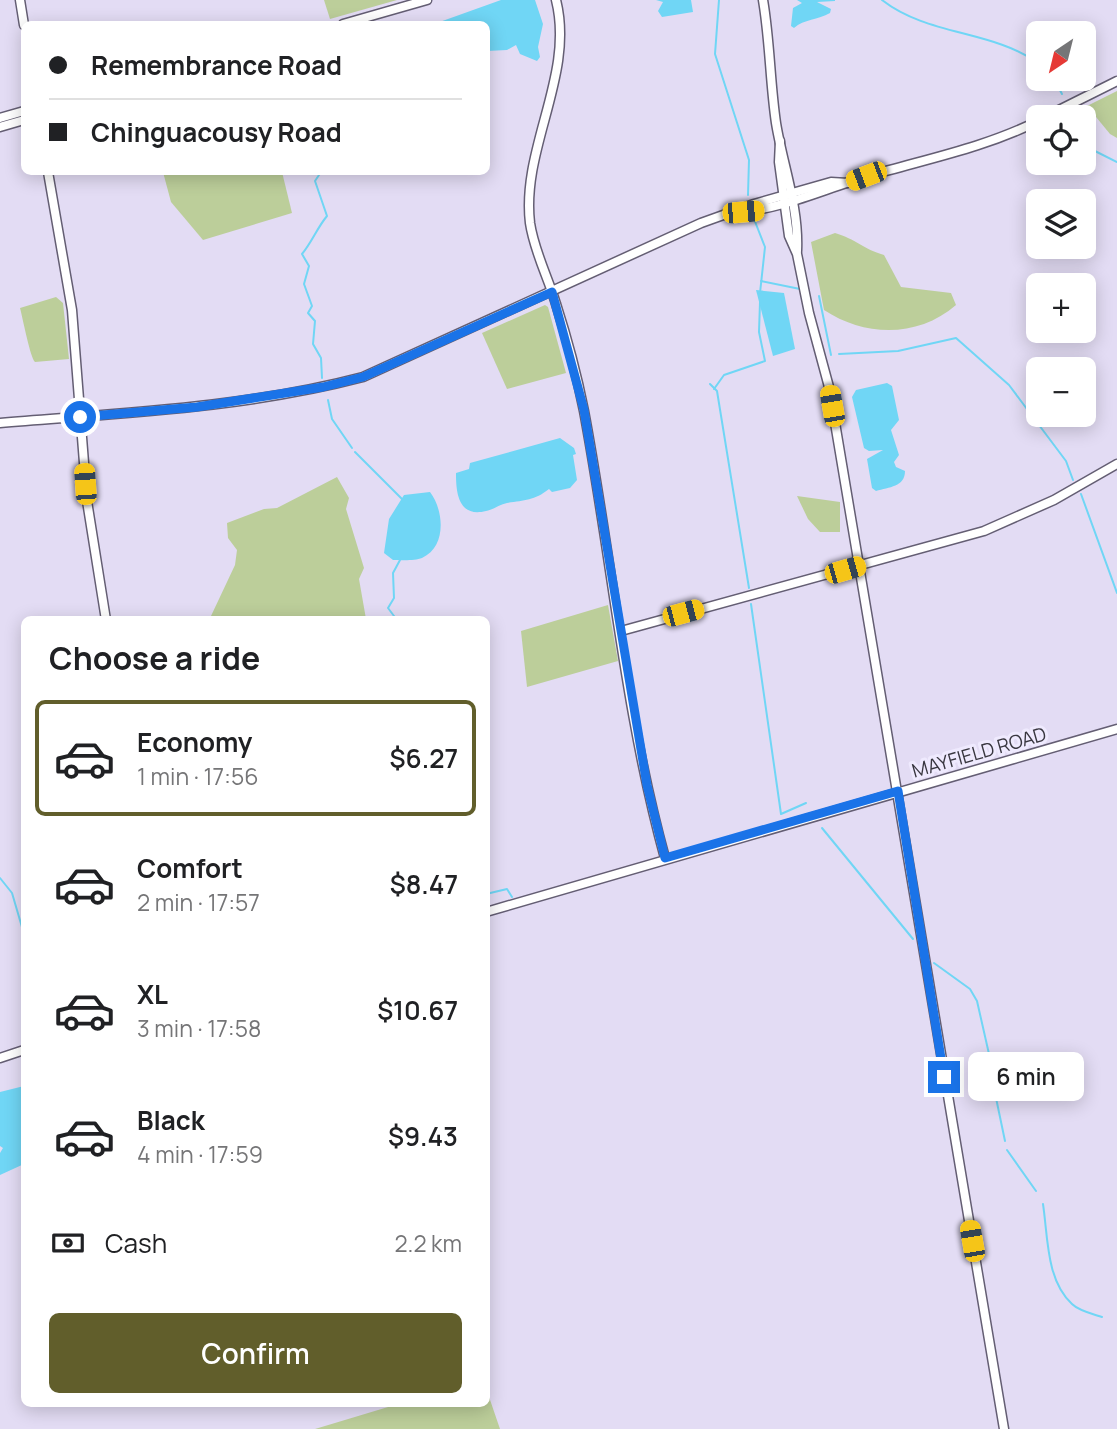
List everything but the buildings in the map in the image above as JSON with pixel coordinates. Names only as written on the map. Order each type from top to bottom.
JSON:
[{"type":"street","points":[[20,0],[23,21]]},
{"type":"street","points":[[354,21],[427,0]]},
{"type":"street","points":[[556,0],[561,30],[559,53],[530,179],[532,233],[552,292],[584,410],[649,795],[665,858]]},
{"type":"street","points":[[763,0],[780,141],[779,162],[788,199],[789,236],[797,254],[808,313],[829,387],[1004,1429]]},
{"type":"street","points":[[1069,105],[1117,81]]},
{"type":"street","points":[[0,118],[21,112]]},
{"type":"street","points":[[0,127],[21,121]]},
{"type":"street","points":[[0,423],[197,407],[323,387],[363,377],[701,223],[788,199],[831,182],[848,183],[989,142],[1026,126]]},
{"type":"street","points":[[49,175],[72,310],[88,510],[105,616]]},
{"type":"street","points":[[621,631],[1002,524],[1054,500],[1117,464]]},
{"type":"street","name":"MAYFIELD ROAD","points":[[490,911],[1117,729]]},
{"type":"street","points":[[0,1058],[21,1051]]},
{"type":"green space","points":[[324,0],[397,0],[330,19]]},
{"type":"green space","points":[[1117,91],[1117,138],[1110,134],[1096,117],[1096,105],[1089,105]]},
{"type":"green space","points":[[164,175],[283,175],[292,213],[203,240],[171,202]]},
{"type":"green space","points":[[835,233],[884,255],[901,287],[951,293],[956,305],[925,323],[891,330],[857,325],[824,310],[811,242]]},
{"type":"green space","points":[[56,297],[63,303],[69,359],[35,362],[20,308]]},
{"type":"green space","points":[[545,305],[548,307],[566,373],[507,389],[482,333]]},
{"type":"green space","points":[[337,477],[349,498],[346,509],[364,568],[359,579],[365,616],[211,616],[235,565],[237,550],[228,538],[227,523],[264,509],[277,508]]},
{"type":"green space","points":[[797,496],[840,502],[840,532],[820,532],[808,519]]},
{"type":"green space","points":[[608,605],[618,661],[527,687],[521,631]]},
{"type":"green space","points":[[490,1400],[500,1429],[315,1429],[388,1407],[490,1407]]},
{"type":"water","points":[[501,0],[535,0],[543,24],[538,47],[540,57],[537,61],[520,54],[516,45],[507,50],[490,51],[490,21],[442,21]]},
{"type":"water","points":[[656,0],[691,0],[693,12],[662,17],[658,11],[663,2]]},
{"type":"water","points":[[797,0],[835,1],[817,2],[831,9],[830,13],[794,28],[791,26],[793,8],[802,3]]},
{"type":"water","points":[[756,290],[784,293],[795,349],[773,356]]},
{"type":"water","points":[[887,383],[892,386],[899,420],[891,430],[899,455],[894,462],[896,467],[905,471],[899,483],[876,491],[872,488],[867,459],[883,450],[869,451],[864,448],[852,397],[856,390]]},
{"type":"water","points":[[560,438],[574,448],[576,454],[573,455],[577,480],[570,488],[552,492],[549,489],[534,498],[486,511],[470,511],[460,502],[456,473],[469,469],[470,463]]},
{"type":"water","points":[[430,492],[440,518],[441,528],[436,546],[422,558],[393,560],[384,553],[389,519],[404,495]]},
{"type":"water","points":[[21,1087],[21,1165],[0,1175],[0,1153],[3,1148],[0,1146],[0,1092]]},
{"type":"waterway","points":[[719,0],[715,54],[749,160],[748,195]]},
{"type":"waterway","points":[[882,0],[919,20],[1001,44],[1026,56]]},
{"type":"waterway","points":[[1096,152],[1117,162]]},
{"type":"waterway","points":[[319,175],[315,181],[327,216],[302,254],[309,266],[304,284],[312,306],[308,313],[315,321],[313,344],[321,358],[322,378]]},
{"type":"waterway","points":[[754,219],[765,247],[760,293]]},
{"type":"waterway","points":[[761,281],[800,289]]},
{"type":"waterway","points":[[819,296],[831,355]]},
{"type":"waterway","points":[[714,389],[724,375],[765,361],[759,332],[760,302]]},
{"type":"waterway","points":[[839,354],[898,351],[956,338],[1009,385],[1066,461],[1073,480]]},
{"type":"waterway","points":[[710,384],[717,391],[749,588]]},
{"type":"waterway","points":[[328,400],[332,419],[352,448]]},
{"type":"waterway","points":[[355,452],[402,499]]},
{"type":"waterway","points":[[1081,494],[1117,593]]},
{"type":"waterway","points":[[394,616],[388,608],[394,598],[393,573],[400,560]]},
{"type":"waterway","points":[[751,604],[781,814],[806,803]]},
{"type":"waterway","points":[[822,828],[913,939]]},
{"type":"waterway","points":[[0,878],[12,893],[21,924]]},
{"type":"waterway","points":[[490,893],[507,889],[512,897]]},
{"type":"waterway","points":[[934,963],[970,989],[977,1001],[989,1054]]},
{"type":"waterway","points":[[991,1074],[1005,1141]]},
{"type":"waterway","points":[[1007,1150],[1036,1191]]},
{"type":"waterway","points":[[1043,1204],[1050,1257],[1057,1283],[1075,1306],[1102,1317]]},
{"type":"route","points":[[80,417],[197,407],[323,387],[363,377],[552,292],[584,410],[647,785],[665,858],[898,791],[944,1077]]}]
